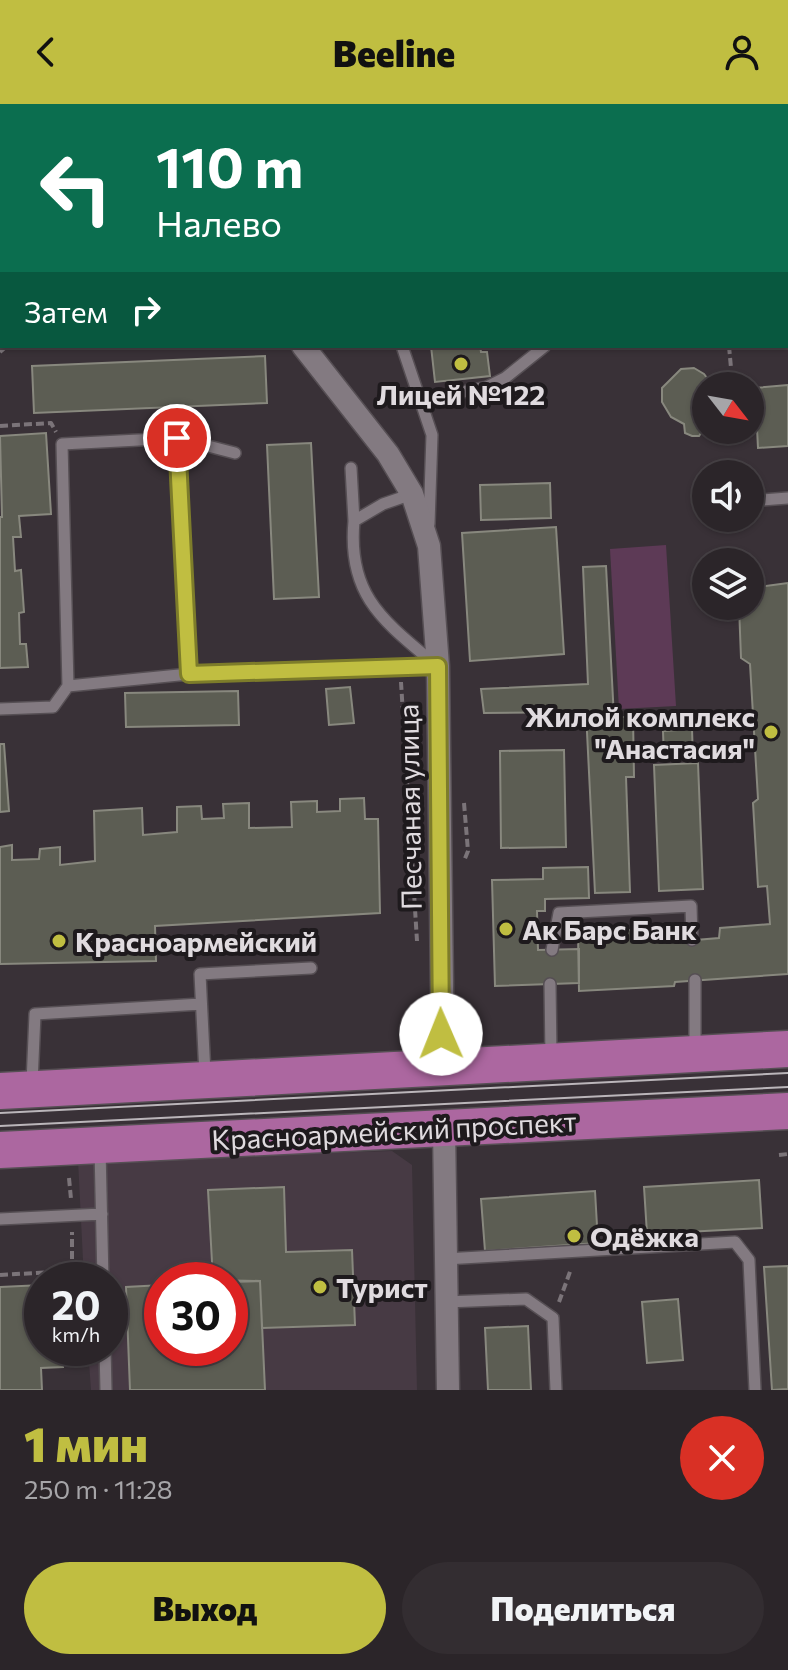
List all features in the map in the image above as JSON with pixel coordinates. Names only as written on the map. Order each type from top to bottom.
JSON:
[{"type":"main road","points":[[16,1090],[788,1049]]},
{"type":"main road","name":"Красноармейский проспект","points":[[0,1150],[788,1111]]},
{"type":"street","name":"Песчаная улица","points":[[305,348],[388,454],[412,494],[429,546],[438,666],[443,1066]]},
{"type":"street","points":[[444,1128],[448,1390]]},
{"type":"lane","points":[[403,348],[432,435],[429,546]]},
{"type":"lane","points":[[419,401],[487,387],[505,378],[542,348]]},
{"type":"lane","points":[[177,438],[189,674]]},
{"type":"lane","points":[[0,709],[53,707],[68,686],[62,444],[177,438],[235,453]]},
{"type":"lane","points":[[351,468],[354,521],[351,547],[357,579],[382,620],[438,666]]},
{"type":"lane","points":[[354,521],[383,504],[412,494]]},
{"type":"lane","points":[[764,500],[788,498]]},
{"type":"lane","points":[[68,686],[189,674],[438,666]]},
{"type":"lane","points":[[552,950],[559,913],[691,906],[692,940]]},
{"type":"lane","points":[[205,1080],[200,974],[311,968]]},
{"type":"lane","points":[[695,980],[695,1054]]},
{"type":"lane","points":[[550,984],[552,1061]]},
{"type":"lane","points":[[16,1090],[35,1014],[201,1004]]},
{"type":"lane","points":[[99,1145],[102,1262]]},
{"type":"lane","points":[[0,1219],[102,1214]]},
{"type":"lane","points":[[445,1259],[735,1242],[749,1260],[755,1390]]},
{"type":"lane","points":[[445,1302],[526,1299],[553,1318],[556,1390]]},
{"type":"lane","points":[[105,1366],[106,1390]]},
{"type":"path","points":[[729,348],[731,368]]},
{"type":"path","points":[[0,426],[51,423],[62,444]]},
{"type":"path","points":[[400,666],[417,943]]},
{"type":"path","points":[[779,1155],[788,1154]]},
{"type":"path","points":[[553,1318],[578,1252]]},
{"type":"path","points":[[0,1275],[24,1275]]},
{"type":"shaded area","points":[[666,545],[676,706],[619,709],[610,549]]},
{"type":"shaded area","points":[[392,1151],[412,1165],[417,1390],[91,1390],[89,1366],[128,1366],[128,1262],[83,1262],[78,1160]]},
{"type":"building","name":"Лицей №122","points":[[431,348],[480,348],[481,352],[487,352],[490,376],[435,382]]},
{"type":"building","points":[[265,356],[267,403],[34,413],[32,366]]},
{"type":"building","points":[[694,368],[701,372],[692,372],[692,436],[685,433],[684,424],[671,417],[662,402],[662,388],[681,369]]},
{"type":"building","points":[[788,385],[788,446],[758,448],[758,444],[764,444],[764,387]]},
{"type":"building","points":[[46,433],[51,514],[19,516],[21,537],[13,537],[15,571],[21,570],[24,612],[19,613],[20,644],[26,644],[28,667],[0,668],[0,436]]},
{"type":"building","points":[[311,443],[319,597],[274,599],[267,445]]},
{"type":"building","points":[[550,483],[551,518],[481,520],[480,485]]},
{"type":"building","points":[[556,527],[564,654],[470,661],[462,533]]},
{"type":"building","points":[[606,566],[614,718],[633,716],[634,777],[626,777],[630,892],[595,893],[586,712],[484,713],[481,689],[588,684],[583,567]]},
{"type":"building","name":"Жилой комплекс \"Анастасия\"","points":[[788,583],[788,974],[675,982],[674,986],[579,991],[578,934],[669,927],[671,942],[719,938],[720,928],[770,924],[767,886],[758,887],[753,803],[758,799],[750,664],[741,658],[740,620],[764,620],[764,586]]},
{"type":"building","points":[[350,687],[354,723],[329,725],[326,689]]},
{"type":"building","points":[[238,691],[239,725],[126,727],[125,693]]},
{"type":"building","points":[[692,729],[693,759],[664,760],[663,731]]},
{"type":"building","points":[[0,744],[4,744],[9,811],[0,812]]},
{"type":"building","points":[[564,750],[566,847],[501,848],[500,751]]},
{"type":"building","points":[[698,763],[703,889],[659,891],[654,765]]},
{"type":"building","points":[[364,798],[365,819],[378,819],[380,913],[155,926],[156,961],[0,964],[0,847],[12,845],[12,860],[39,859],[40,849],[60,847],[60,865],[95,861],[94,811],[142,808],[143,835],[177,832],[177,807],[201,806],[202,819],[224,818],[223,804],[249,803],[249,828],[292,827],[291,802],[317,801],[317,812],[340,811],[340,799]]},
{"type":"building","points":[[588,867],[589,898],[545,899],[545,911],[537,911],[538,950],[579,949],[579,983],[495,986],[492,880],[543,879],[543,868]]},
{"type":"building","points":[[759,1180],[762,1228],[647,1234],[644,1187]]},
{"type":"building","points":[[284,1187],[286,1252],[352,1250],[355,1325],[262,1328],[260,1281],[248,1281],[248,1262],[212,1262],[208,1190]]},
{"type":"building","points":[[595,1191],[598,1243],[485,1251],[481,1199]]},
{"type":"building","points":[[788,1266],[788,1389],[772,1390],[764,1267]]},
{"type":"building","points":[[248,1281],[260,1281],[265,1390],[130,1390],[128,1287],[144,1286],[144,1366],[248,1366]]},
{"type":"building","points":[[24,1286],[24,1366],[63,1366],[41,1368],[42,1390],[0,1390],[0,1287]]},
{"type":"building","points":[[678,1299],[683,1360],[647,1363],[642,1302]]},
{"type":"building","points":[[528,1326],[531,1390],[488,1390],[485,1328]]},
{"type":"tram line","points":[[0,1113],[788,1073]]},
{"type":"tram line","points":[[0,1126],[788,1087]]},
{"type":"place","name":"Лицей №122","points":[[461,364]]},
{"type":"place","name":"Жилой комплекс \"Анастасия\"","points":[[771,732]]},
{"type":"place","name":"Ак Барс Банк","points":[[506,929]]},
{"type":"place","name":"Красноармейский","points":[[59,941]]},
{"type":"place","name":"Одёжка","points":[[574,1236]]},
{"type":"place","name":"Турист","points":[[320,1287]]},
{"type":"route","points":[[177,438],[189,674],[438,666],[441,1034]]}]
